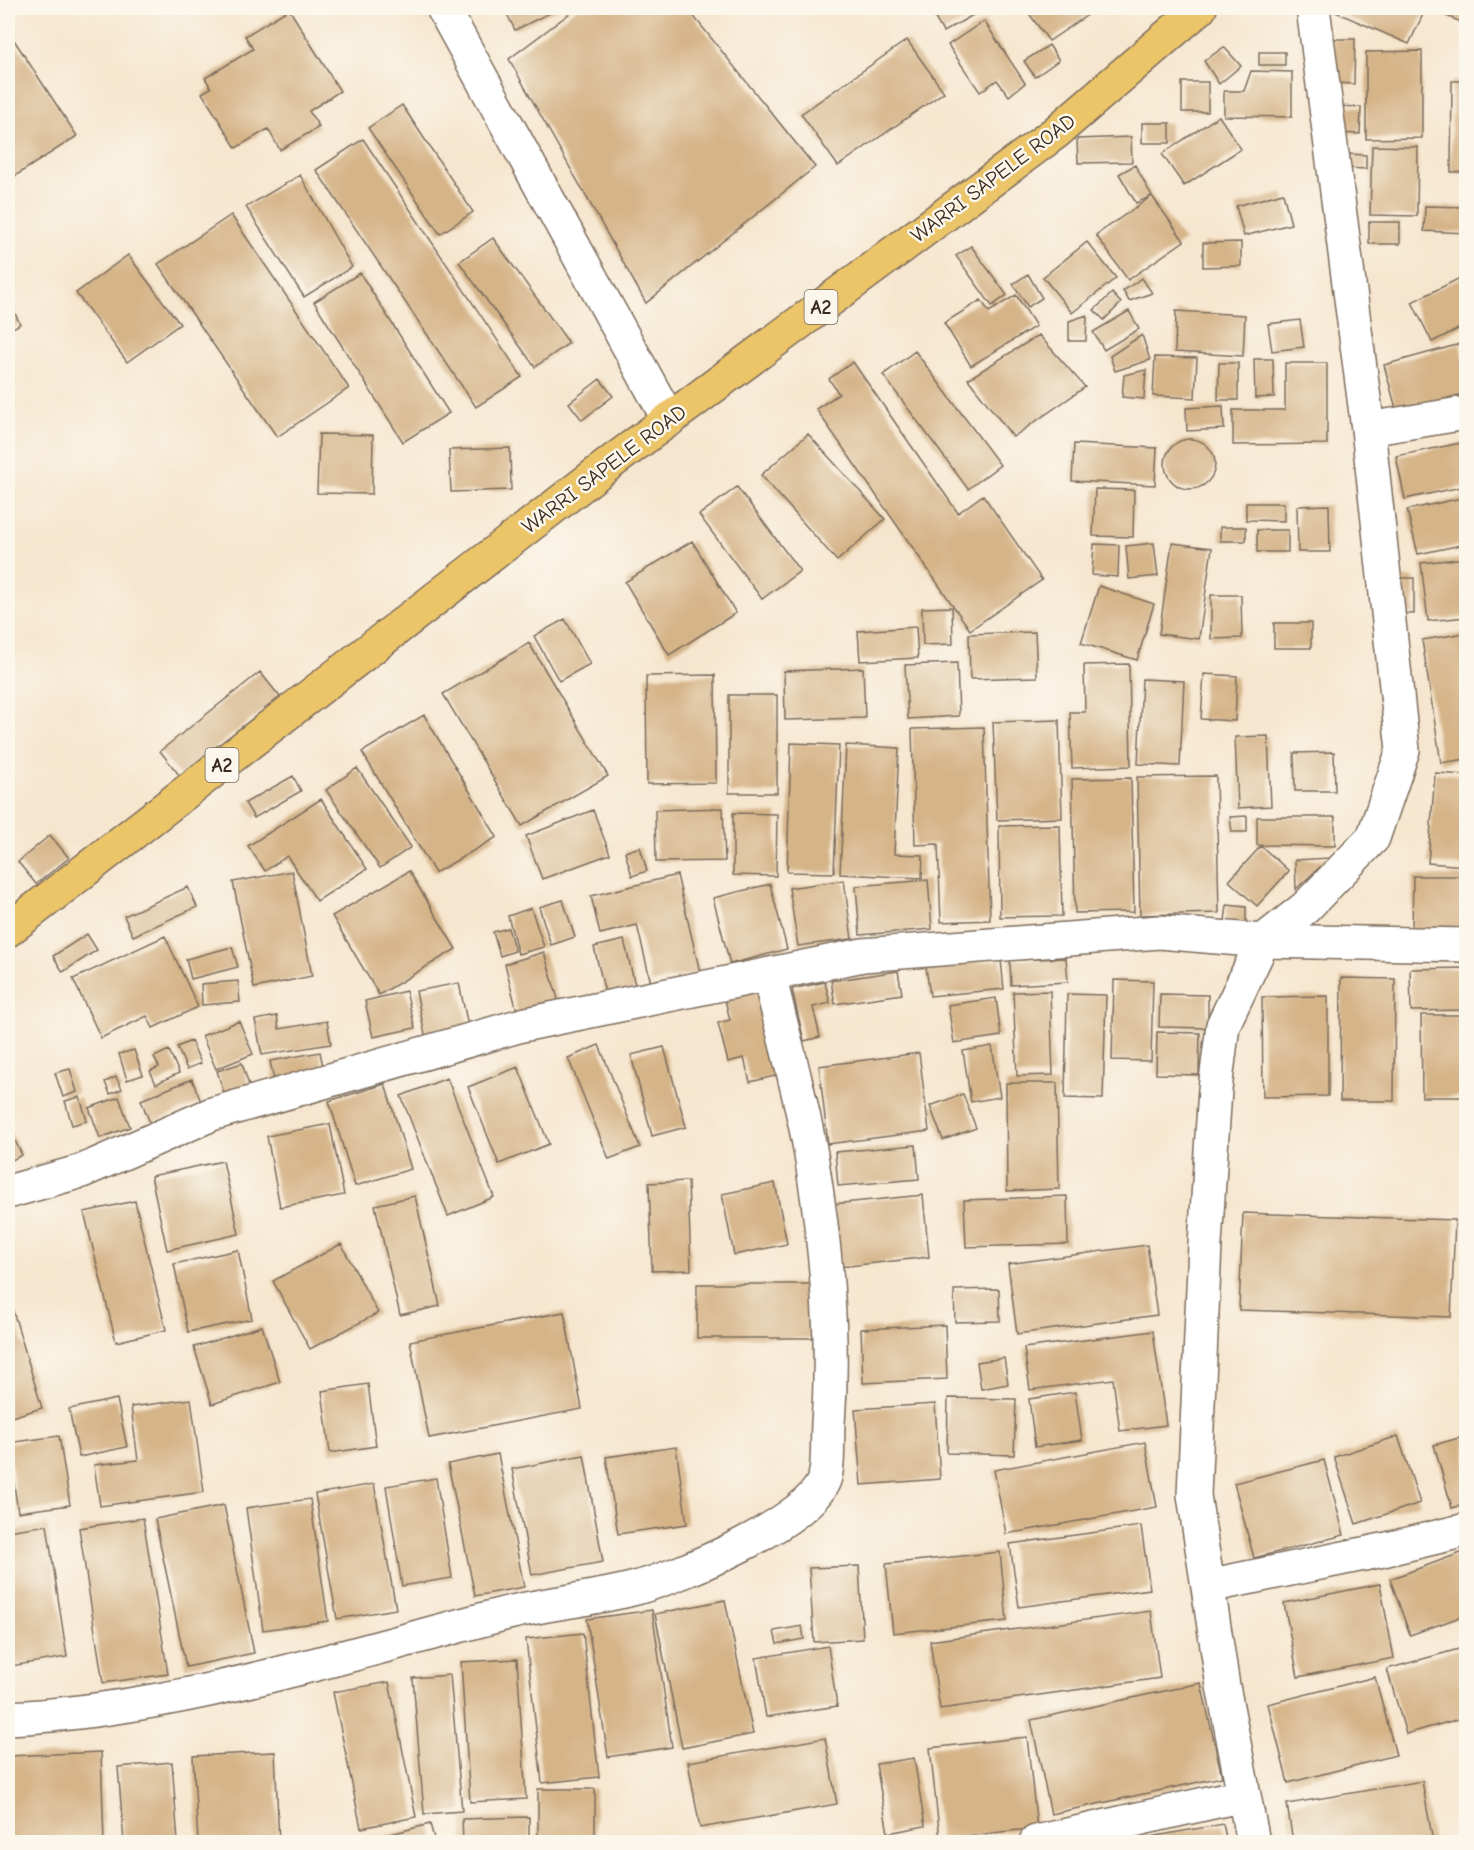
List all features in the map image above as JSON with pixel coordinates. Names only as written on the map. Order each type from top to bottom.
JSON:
[{"type":"highway","name":"WARRI SAPELE ROAD","points":[[8,930],[669,420],[1055,133],[1200,8]]},
{"type":"street","points":[[443,8],[669,420]]},
{"type":"street","points":[[1253,1842],[1223,1686],[1194,1495],[1205,1244],[1215,1089],[1223,1024],[1263,941],[1305,908],[1373,838],[1403,750],[1368,429],[1313,8]]},
{"type":"street","points":[[1368,429],[1467,413]]},
{"type":"street","points":[[8,1192],[82,1171],[212,1114],[522,1025],[863,955],[1159,932],[1263,941],[1467,945]]},
{"type":"street","points":[[8,1718],[68,1715],[224,1687],[525,1608],[637,1588],[744,1543],[802,1508],[824,1479],[830,1406],[830,1311],[809,1148],[769,974]]},
{"type":"street","points":[[1208,1586],[1467,1530]]},
{"type":"street","points":[[1036,1842],[1244,1795]]},
{"type":"building","points":[[504,8],[560,8],[515,30]]},
{"type":"building","points":[[577,8],[687,8],[815,167],[646,303],[509,59]]},
{"type":"building","points":[[929,8],[980,8],[982,10],[943,32]]},
{"type":"building","points":[[1025,8],[1098,8],[1049,41]]},
{"type":"building","points":[[1335,8],[1426,8],[1409,44],[1333,11]]},
{"type":"building","points":[[1441,8],[1466,8],[1466,24],[1439,13]]},
{"type":"building","points":[[289,9],[340,91],[309,111],[319,127],[280,150],[268,129],[236,148],[202,93],[211,88],[205,78],[253,49],[245,36]]},
{"type":"building","points":[[984,21],[1025,83],[1009,96],[997,80],[980,92],[948,45]]},
{"type":"building","points":[[12,37],[77,136],[12,178],[8,170],[8,40]]},
{"type":"building","points":[[1333,39],[1355,39],[1354,84],[1332,83]]},
{"type":"building","points":[[907,40],[944,92],[838,166],[801,114]]},
{"type":"building","points":[[1049,45],[1059,60],[1035,77],[1024,61]]},
{"type":"building","points":[[1224,47],[1241,66],[1219,84],[1204,61]]},
{"type":"building","points":[[1422,51],[1422,138],[1366,139],[1366,52]]},
{"type":"building","points":[[1259,52],[1285,52],[1285,65],[1259,65]]},
{"type":"building","points":[[1251,71],[1292,72],[1292,117],[1224,116],[1224,91],[1244,91]]},
{"type":"building","points":[[1452,81],[1466,81],[1466,172],[1451,172]]},
{"type":"building","points":[[1182,82],[1208,82],[1208,112],[1182,112]]},
{"type":"building","points":[[402,105],[473,212],[440,234],[368,128]]},
{"type":"building","points":[[1333,106],[1361,107],[1360,134],[1332,133]]},
{"type":"building","points":[[1219,116],[1241,149],[1184,186],[1162,154]]},
{"type":"building","points":[[1142,123],[1170,123],[1170,143],[1142,143]]},
{"type":"building","points":[[1131,137],[1132,162],[1078,163],[1077,139]]},
{"type":"building","points":[[363,139],[522,377],[476,407],[316,170]]},
{"type":"building","points":[[1372,146],[1418,147],[1417,216],[1370,215]]},
{"type":"building","points":[[1347,154],[1366,155],[1366,169],[1346,168]]},
{"type":"building","points":[[1135,165],[1152,196],[1136,203],[1119,174]]},
{"type":"building","points":[[300,175],[352,267],[304,297],[246,207]]},
{"type":"building","points":[[1283,193],[1291,224],[1244,236],[1236,206]]},
{"type":"building","points":[[1152,196],[1184,241],[1128,280],[1096,235]]},
{"type":"building","points":[[1425,206],[1466,207],[1466,233],[1424,231]]},
{"type":"building","points":[[231,215],[349,388],[277,437],[158,264]]},
{"type":"building","points":[[1369,222],[1400,222],[1400,244],[1369,244]]},
{"type":"building","points":[[493,238],[569,343],[535,367],[459,262]]},
{"type":"building","points":[[1087,242],[1116,278],[1072,313],[1043,277]]},
{"type":"building","points":[[1241,242],[1241,266],[1203,267],[1203,243]]},
{"type":"building","points":[[971,246],[1007,295],[992,306],[956,256]]},
{"type":"building","points":[[128,255],[180,324],[127,362],[76,293]]},
{"type":"building","points":[[360,273],[449,413],[403,442],[314,302]]},
{"type":"building","points":[[1028,274],[1042,298],[1028,307],[1013,284]]},
{"type":"building","points":[[1466,275],[1466,325],[1432,342],[1412,302]]},
{"type":"building","points":[[1142,278],[1152,293],[1129,301],[1123,291]]},
{"type":"building","points":[[1112,293],[1121,303],[1104,320],[1094,310]]},
{"type":"building","points":[[1016,295],[1036,326],[971,366],[944,323],[981,300],[989,312]]},
{"type":"building","points":[[8,299],[20,324],[8,331]]},
{"type":"building","points":[[1129,311],[1139,329],[1104,350],[1093,332]]},
{"type":"building","points":[[1176,311],[1245,315],[1243,356],[1175,352]]},
{"type":"building","points":[[1087,315],[1086,341],[1069,341],[1069,321]]},
{"type":"building","points":[[1300,320],[1304,347],[1272,351],[1268,324]]},
{"type":"building","points":[[1039,335],[1085,387],[1013,437],[968,379]]},
{"type":"building","points":[[1142,335],[1150,360],[1115,371],[1110,356]]},
{"type":"building","points":[[1460,344],[1466,368],[1466,393],[1397,412],[1384,365]]},
{"type":"building","points":[[915,351],[1000,465],[968,489],[883,375]]},
{"type":"building","points":[[1155,357],[1197,358],[1195,398],[1153,396]]},
{"type":"building","points":[[1254,359],[1273,359],[1274,397],[1255,398]]},
{"type":"building","points":[[853,362],[958,513],[983,495],[1042,580],[970,630],[816,409],[839,394],[829,379]]},
{"type":"building","points":[[1219,363],[1238,363],[1238,400],[1218,400]]},
{"type":"building","points":[[1285,363],[1327,363],[1327,444],[1233,445],[1233,410],[1285,410]]},
{"type":"building","points":[[1146,370],[1144,399],[1122,397],[1124,375]]},
{"type":"building","points":[[600,379],[613,396],[582,420],[569,403]]},
{"type":"building","points":[[1223,406],[1224,429],[1187,431],[1186,408]]},
{"type":"building","points":[[319,434],[373,435],[372,494],[317,493]]},
{"type":"building","points":[[808,434],[885,519],[837,561],[761,475]]},
{"type":"building","points":[[1190,439],[1208,446],[1215,464],[1208,482],[1190,489],[1172,482],[1165,464],[1172,446]]},
{"type":"building","points":[[1466,442],[1466,486],[1405,499],[1396,456]]},
{"type":"building","points":[[1074,444],[1157,448],[1155,485],[1072,481]]},
{"type":"building","points":[[510,448],[511,490],[451,492],[449,450]]},
{"type":"building","points":[[737,487],[800,571],[762,599],[699,515]]},
{"type":"building","points":[[1095,489],[1134,490],[1133,537],[1093,536]]},
{"type":"building","points":[[1466,497],[1466,544],[1418,554],[1407,510]]},
{"type":"building","points":[[1246,503],[1284,503],[1284,521],[1246,520]]},
{"type":"building","points":[[1329,505],[1330,552],[1298,552],[1297,506]]},
{"type":"building","points":[[1220,527],[1246,527],[1246,541],[1220,541]]},
{"type":"building","points":[[1257,530],[1288,530],[1288,552],[1257,552]]},
{"type":"building","points":[[692,541],[736,613],[669,655],[625,582]]},
{"type":"building","points":[[1154,543],[1158,576],[1129,579],[1126,546]]},
{"type":"building","points":[[1172,543],[1212,548],[1199,639],[1159,634]]},
{"type":"building","points":[[1094,544],[1119,545],[1118,577],[1092,575]]},
{"type":"building","points":[[1466,558],[1466,617],[1428,621],[1421,563]]},
{"type":"building","points":[[1399,578],[1414,578],[1414,614],[1398,613]]},
{"type":"building","points":[[1099,586],[1154,604],[1137,660],[1081,643]]},
{"type":"building","points":[[1211,595],[1241,595],[1242,638],[1211,639]]},
{"type":"building","points":[[952,607],[953,644],[923,645],[922,608]]},
{"type":"building","points":[[565,619],[590,664],[559,681],[534,636]]},
{"type":"building","points":[[1274,623],[1311,623],[1311,648],[1274,648]]},
{"type":"building","points":[[916,627],[918,658],[860,661],[858,631]]},
{"type":"building","points":[[1035,632],[1037,677],[970,679],[969,634]]},
{"type":"building","points":[[1466,633],[1466,759],[1441,763],[1422,640]]},
{"type":"building","points":[[529,643],[608,776],[522,826],[443,694]]},
{"type":"building","points":[[957,663],[959,716],[908,719],[905,665]]},
{"type":"building","points":[[1129,664],[1131,766],[1072,768],[1070,712],[1085,712],[1084,665]]},
{"type":"building","points":[[863,668],[865,718],[785,720],[784,671]]},
{"type":"building","points":[[260,672],[280,697],[180,776],[160,751]]},
{"type":"building","points":[[1204,674],[1237,676],[1235,721],[1201,719]]},
{"type":"building","points":[[715,675],[716,783],[647,784],[646,676]]},
{"type":"building","points":[[1142,679],[1184,681],[1180,766],[1138,764]]},
{"type":"building","points":[[729,695],[777,695],[777,793],[729,793]]},
{"type":"building","points":[[424,715],[497,837],[435,873],[362,752]]},
{"type":"building","points":[[1059,720],[1062,818],[997,820],[993,722]]},
{"type":"building","points":[[984,727],[990,920],[941,922],[938,844],[915,845],[912,729]]},
{"type":"building","points":[[1268,736],[1271,806],[1238,808],[1235,737]]},
{"type":"building","points":[[791,743],[839,745],[834,873],[787,872]]},
{"type":"building","points":[[846,745],[899,748],[894,854],[923,855],[922,878],[840,874]]},
{"type":"building","points":[[1334,752],[1335,791],[1295,791],[1294,753]]},
{"type":"building","points":[[357,768],[411,847],[380,868],[326,790]]},
{"type":"building","points":[[1435,773],[1466,775],[1466,866],[1428,863]]},
{"type":"building","points":[[293,776],[301,791],[254,818],[245,803]]},
{"type":"building","points":[[1216,776],[1219,913],[1140,915],[1137,777]]},
{"type":"building","points":[[1131,778],[1134,912],[1075,913],[1072,779]]},
{"type":"building","points":[[321,799],[367,869],[317,901],[287,856],[265,871],[248,846]]},
{"type":"building","points":[[723,808],[725,861],[656,862],[655,810]]},
{"type":"building","points":[[593,810],[610,854],[542,879],[526,836]]},
{"type":"building","points":[[733,813],[777,814],[776,876],[733,875]]},
{"type":"building","points":[[1247,816],[1247,832],[1232,832],[1230,817]]},
{"type":"building","points":[[1257,817],[1335,817],[1335,846],[1257,845]]},
{"type":"building","points":[[1060,825],[1062,916],[1000,917],[999,826]]},
{"type":"building","points":[[50,835],[69,858],[36,884],[18,862]]},
{"type":"building","points":[[1261,846],[1289,871],[1257,906],[1229,881]]},
{"type":"building","points":[[640,847],[647,871],[632,876],[625,852]]},
{"type":"building","points":[[1330,858],[1296,889],[1295,860]]},
{"type":"building","points":[[292,871],[312,976],[254,988],[233,882]]},
{"type":"building","points":[[409,871],[456,949],[379,995],[332,916]]},
{"type":"building","points":[[677,875],[700,972],[651,983],[637,925],[600,934],[591,896]]},
{"type":"building","points":[[1413,876],[1466,876],[1466,932],[1412,932]]},
{"type":"building","points":[[844,880],[852,939],[798,946],[789,888]]},
{"type":"building","points":[[928,880],[932,929],[860,935],[856,886]]},
{"type":"building","points":[[770,884],[787,949],[730,964],[713,898]]},
{"type":"building","points":[[188,887],[197,907],[133,936],[124,916]]},
{"type":"building","points":[[563,900],[575,937],[551,945],[539,907]]},
{"type":"building","points":[[1227,905],[1246,907],[1246,925],[1225,921]]},
{"type":"building","points":[[531,908],[544,947],[518,954],[508,916]]},
{"type":"building","points":[[508,928],[515,951],[500,956],[493,932]]},
{"type":"building","points":[[87,934],[97,950],[63,972],[53,956]]},
{"type":"building","points":[[165,936],[198,1007],[153,1028],[147,1016],[101,1038],[73,979]]},
{"type":"building","points":[[624,940],[636,989],[606,997],[594,947]]},
{"type":"building","points":[[232,947],[238,967],[191,979],[186,959]]},
{"type":"building","points":[[544,952],[560,1006],[519,1019],[505,964]]},
{"type":"building","points":[[1066,958],[1068,982],[1011,985],[1010,960]]},
{"type":"building","points":[[1001,960],[1004,989],[930,996],[926,967]]},
{"type":"building","points":[[1466,968],[1466,1010],[1411,1011],[1410,969]]},
{"type":"building","points":[[898,971],[902,994],[835,1004],[831,981]]},
{"type":"building","points":[[1341,978],[1395,979],[1394,1101],[1340,1101]]},
{"type":"building","points":[[1114,980],[1153,981],[1151,1061],[1112,1060]]},
{"type":"building","points":[[238,981],[240,1002],[202,1005],[201,984]]},
{"type":"building","points":[[825,982],[830,1003],[813,1007],[820,1037],[804,1041],[792,989]]},
{"type":"building","points":[[459,983],[469,1031],[426,1040],[416,991]]},
{"type":"building","points":[[761,987],[783,1074],[750,1082],[744,1058],[728,1062],[718,1023],[730,1020],[724,996]]},
{"type":"building","points":[[406,991],[415,1028],[373,1037],[365,1001]]},
{"type":"building","points":[[1050,991],[1053,1075],[1017,1076],[1013,992]]},
{"type":"building","points":[[1067,994],[1106,995],[1103,1099],[1065,1098]]},
{"type":"building","points":[[1160,994],[1208,995],[1208,1028],[1159,1027]]},
{"type":"building","points":[[1328,996],[1328,1096],[1263,1097],[1262,997]]},
{"type":"building","points":[[996,998],[1001,1036],[954,1043],[948,1005]]},
{"type":"building","points":[[1421,1015],[1466,1015],[1466,1097],[1422,1097]]},
{"type":"building","points":[[277,1016],[279,1029],[327,1021],[331,1044],[262,1055],[255,1020]]},
{"type":"building","points":[[239,1021],[253,1054],[216,1069],[202,1036]]},
{"type":"building","points":[[1157,1032],[1200,1033],[1199,1075],[1156,1074]]},
{"type":"building","points":[[191,1041],[201,1063],[187,1069],[177,1047]]},
{"type":"building","points":[[599,1045],[640,1147],[609,1159],[568,1058]]},
{"type":"building","points":[[992,1046],[1000,1097],[971,1102],[963,1051]]},
{"type":"building","points":[[664,1047],[686,1127],[652,1136],[631,1055]]},
{"type":"building","points":[[134,1050],[143,1075],[127,1080],[119,1054]]},
{"type":"building","points":[[169,1050],[179,1073],[156,1084],[150,1071],[159,1067],[154,1057]]},
{"type":"building","points":[[320,1052],[325,1076],[275,1085],[270,1061]]},
{"type":"building","points":[[919,1053],[929,1131],[828,1144],[819,1066]]},
{"type":"building","points":[[242,1063],[251,1092],[226,1099],[217,1071]]},
{"type":"building","points":[[518,1067],[549,1144],[499,1164],[468,1087]]},
{"type":"building","points":[[70,1069],[77,1092],[63,1097],[55,1073]]},
{"type":"building","points":[[116,1077],[122,1089],[110,1094],[105,1082]]},
{"type":"building","points":[[447,1078],[494,1197],[448,1216],[401,1096]]},
{"type":"building","points":[[192,1079],[201,1102],[150,1123],[141,1100]]},
{"type":"building","points":[[1006,1083],[1057,1083],[1059,1189],[1007,1191]]},
{"type":"building","points":[[385,1084],[411,1169],[355,1186],[329,1101]]},
{"type":"building","points":[[963,1094],[976,1128],[943,1140],[930,1106]]},
{"type":"building","points":[[80,1097],[87,1121],[72,1125],[65,1101]]},
{"type":"building","points":[[119,1097],[130,1127],[100,1138],[89,1108]]},
{"type":"building","points":[[330,1124],[344,1195],[280,1207],[267,1136]]},
{"type":"building","points":[[8,1126],[22,1155],[8,1162]]},
{"type":"building","points":[[916,1145],[919,1179],[838,1186],[835,1152]]},
{"type":"building","points":[[223,1161],[239,1234],[167,1250],[151,1176]]},
{"type":"building","points":[[688,1181],[691,1270],[652,1271],[649,1183]]},
{"type":"building","points":[[775,1183],[787,1244],[734,1255],[722,1194]]},
{"type":"building","points":[[923,1195],[929,1257],[840,1267],[833,1204]]},
{"type":"building","points":[[415,1196],[440,1306],[400,1315],[375,1205]]},
{"type":"building","points":[[1067,1196],[1068,1244],[966,1247],[964,1200]]},
{"type":"building","points":[[135,1201],[166,1330],[116,1342],[84,1212]]},
{"type":"building","points":[[1243,1213],[1455,1220],[1451,1317],[1239,1310]]},
{"type":"building","points":[[341,1244],[378,1313],[310,1349],[273,1281]]},
{"type":"building","points":[[1147,1245],[1157,1315],[1017,1334],[1008,1264]]},
{"type":"building","points":[[238,1250],[252,1319],[188,1332],[174,1264]]},
{"type":"building","points":[[697,1284],[815,1284],[815,1338],[697,1338]]},
{"type":"building","points":[[999,1289],[1000,1321],[955,1322],[954,1290]]},
{"type":"building","points":[[8,1294],[42,1408],[8,1418]]},
{"type":"building","points":[[564,1312],[582,1409],[429,1438],[410,1341]]},
{"type":"building","points":[[945,1325],[947,1379],[863,1383],[861,1329]]},
{"type":"building","points":[[262,1326],[280,1382],[212,1404],[194,1347]]},
{"type":"building","points":[[1153,1331],[1166,1425],[1120,1431],[1113,1379],[1030,1390],[1024,1348]]},
{"type":"building","points":[[1004,1358],[1008,1384],[981,1389],[977,1362]]},
{"type":"building","points":[[368,1384],[376,1446],[330,1453],[322,1391]]},
{"type":"building","points":[[1075,1392],[1082,1440],[1035,1447],[1029,1399]]},
{"type":"building","points":[[948,1398],[1016,1399],[1014,1455],[947,1453]]},
{"type":"building","points":[[117,1399],[127,1447],[79,1457],[69,1409]]},
{"type":"building","points":[[191,1399],[204,1492],[100,1506],[94,1465],[138,1460],[131,1407]]},
{"type":"building","points":[[935,1404],[940,1479],[861,1485],[855,1409]]},
{"type":"building","points":[[59,1436],[70,1505],[18,1512],[8,1443]]},
{"type":"building","points":[[1398,1436],[1420,1503],[1356,1524],[1334,1457]]},
{"type":"building","points":[[1466,1436],[1466,1504],[1452,1508],[1434,1445]]},
{"type":"building","points":[[1145,1442],[1157,1507],[1006,1534],[994,1470]]},
{"type":"building","points":[[676,1447],[687,1524],[618,1534],[606,1457]]},
{"type":"building","points":[[498,1454],[524,1587],[475,1596],[448,1464]]},
{"type":"building","points":[[584,1455],[603,1562],[532,1575],[512,1469]]},
{"type":"building","points":[[1324,1460],[1344,1535],[1254,1558],[1234,1483]]},
{"type":"building","points":[[436,1478],[452,1578],[402,1586],[386,1486]]},
{"type":"building","points":[[374,1484],[396,1609],[337,1619],[315,1494]]},
{"type":"building","points":[[310,1499],[328,1621],[263,1630],[246,1508]]},
{"type":"building","points":[[224,1505],[254,1653],[186,1667],[155,1519]]},
{"type":"building","points":[[143,1518],[168,1674],[103,1683],[79,1528]]},
{"type":"building","points":[[47,1525],[67,1657],[11,1666],[8,1645],[8,1531]]},
{"type":"building","points":[[1141,1526],[1150,1589],[1019,1607],[1010,1544]]},
{"type":"building","points":[[1466,1551],[1466,1615],[1410,1635],[1390,1579]]},
{"type":"building","points":[[1000,1552],[1007,1621],[893,1633],[886,1564]]},
{"type":"building","points":[[859,1566],[863,1639],[814,1642],[809,1568]]},
{"type":"building","points":[[1380,1584],[1394,1658],[1298,1677],[1284,1603]]},
{"type":"building","points":[[725,1600],[753,1734],[682,1748],[655,1614]]},
{"type":"building","points":[[652,1610],[672,1747],[608,1757],[587,1619]]},
{"type":"building","points":[[1151,1611],[1160,1678],[940,1709],[930,1641]]},
{"type":"building","points":[[802,1626],[804,1639],[777,1644],[774,1631]]},
{"type":"building","points":[[583,1633],[599,1777],[542,1783],[526,1639]]},
{"type":"building","points":[[828,1646],[837,1706],[766,1717],[756,1658]]},
{"type":"building","points":[[1466,1647],[1466,1717],[1406,1734],[1387,1669]]},
{"type":"building","points":[[517,1659],[526,1799],[470,1802],[461,1662]]},
{"type":"building","points":[[450,1675],[462,1811],[424,1814],[413,1678]]},
{"type":"building","points":[[1375,1677],[1396,1755],[1288,1783],[1268,1704]]},
{"type":"building","points":[[389,1682],[416,1817],[361,1828],[333,1692]]},
{"type":"building","points":[[1201,1683],[1222,1777],[1051,1814],[1031,1720]]},
{"type":"building","points":[[1027,1737],[1037,1828],[940,1839],[930,1748]]},
{"type":"building","points":[[825,1738],[837,1804],[700,1828],[688,1762]]},
{"type":"building","points":[[101,1752],[104,1842],[8,1842],[8,1756]]},
{"type":"building","points":[[275,1752],[279,1842],[198,1842],[193,1756]]},
{"type":"building","points":[[914,1758],[925,1826],[888,1833],[876,1764]]},
{"type":"building","points":[[172,1762],[178,1842],[124,1842],[118,1767]]},
{"type":"building","points":[[1422,1781],[1433,1842],[1293,1842],[1287,1804]]},
{"type":"building","points":[[538,1789],[595,1789],[595,1842],[538,1842]]},
{"type":"building","points":[[529,1817],[529,1842],[463,1842],[462,1819]]},
{"type":"building","points":[[430,1824],[435,1842],[372,1842],[371,1839]]},
{"type":"building","points":[[1223,1824],[1227,1842],[1128,1842],[1128,1841]]}]
